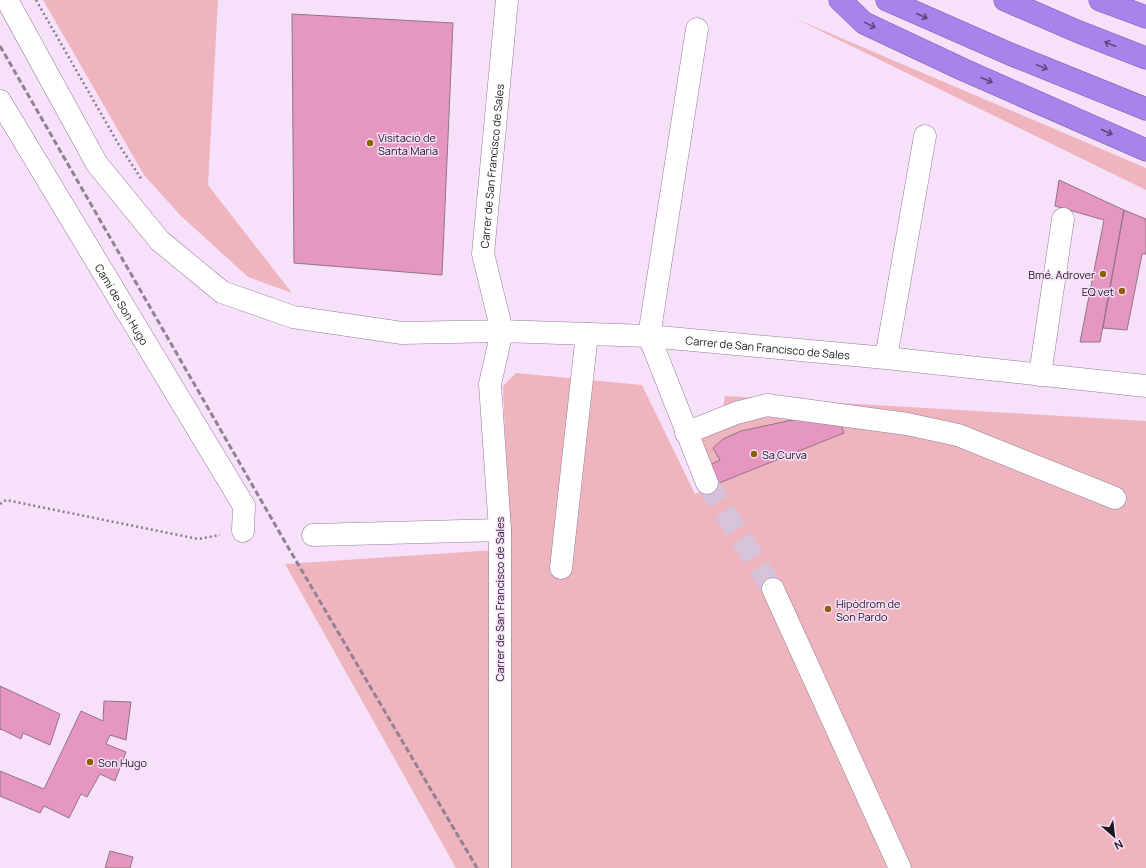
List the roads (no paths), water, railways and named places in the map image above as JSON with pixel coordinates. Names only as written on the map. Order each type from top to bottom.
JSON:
[{"type":"highway","points":[[840,0],[864,23],[964,70],[1146,150]]},
{"type":"highway","points":[[887,0],[1010,54],[1146,109]]},
{"type":"highway","points":[[1005,0],[1079,32],[1146,58]]},
{"type":"highway","points":[[1100,0],[1146,17]]},
{"type":"street","points":[[8,0],[97,164],[160,242],[222,292],[293,317],[402,333],[502,331]]},
{"type":"street","name":"Carrer de San Francisco de Sales","points":[[500,868],[500,530],[490,384],[502,331],[483,254],[507,0]]},
{"type":"street","points":[[697,29],[649,336],[707,483]]},
{"type":"street","name":"Camí de Son Hugo","points":[[0,101],[244,506],[242,531]]},
{"type":"street","points":[[886,358],[925,136]]},
{"type":"street","points":[[1040,374],[1063,219]]},
{"type":"street","name":"Carrer de San Francisco de Sales","points":[[502,331],[649,336],[886,358],[1146,386]]},
{"type":"street","points":[[561,568],[587,334]]},
{"type":"street","points":[[686,433],[736,413],[767,405],[907,424],[958,435],[1115,498]]},
{"type":"street","points":[[313,535],[500,530]]},
{"type":"street","points":[[774,589],[900,868]]},
{"type":"tunnel","points":[[707,483],[773,589]]},
{"type":"railway","points":[[0,46],[285,542],[477,868]]},
{"type":"place","name":"Visitació de Santa Maria","points":[[370,143]]},
{"type":"place","name":"Bmé. Adrover","points":[[1103,274]]},
{"type":"place","name":"EQ vet","points":[[1122,291]]},
{"type":"place","name":"Sa Curva","points":[[754,454]]},
{"type":"place","name":"Hipòdrom de Son Pardo","points":[[828,609]]},
{"type":"place","name":"Son Hugo","points":[[90,762]]}]
